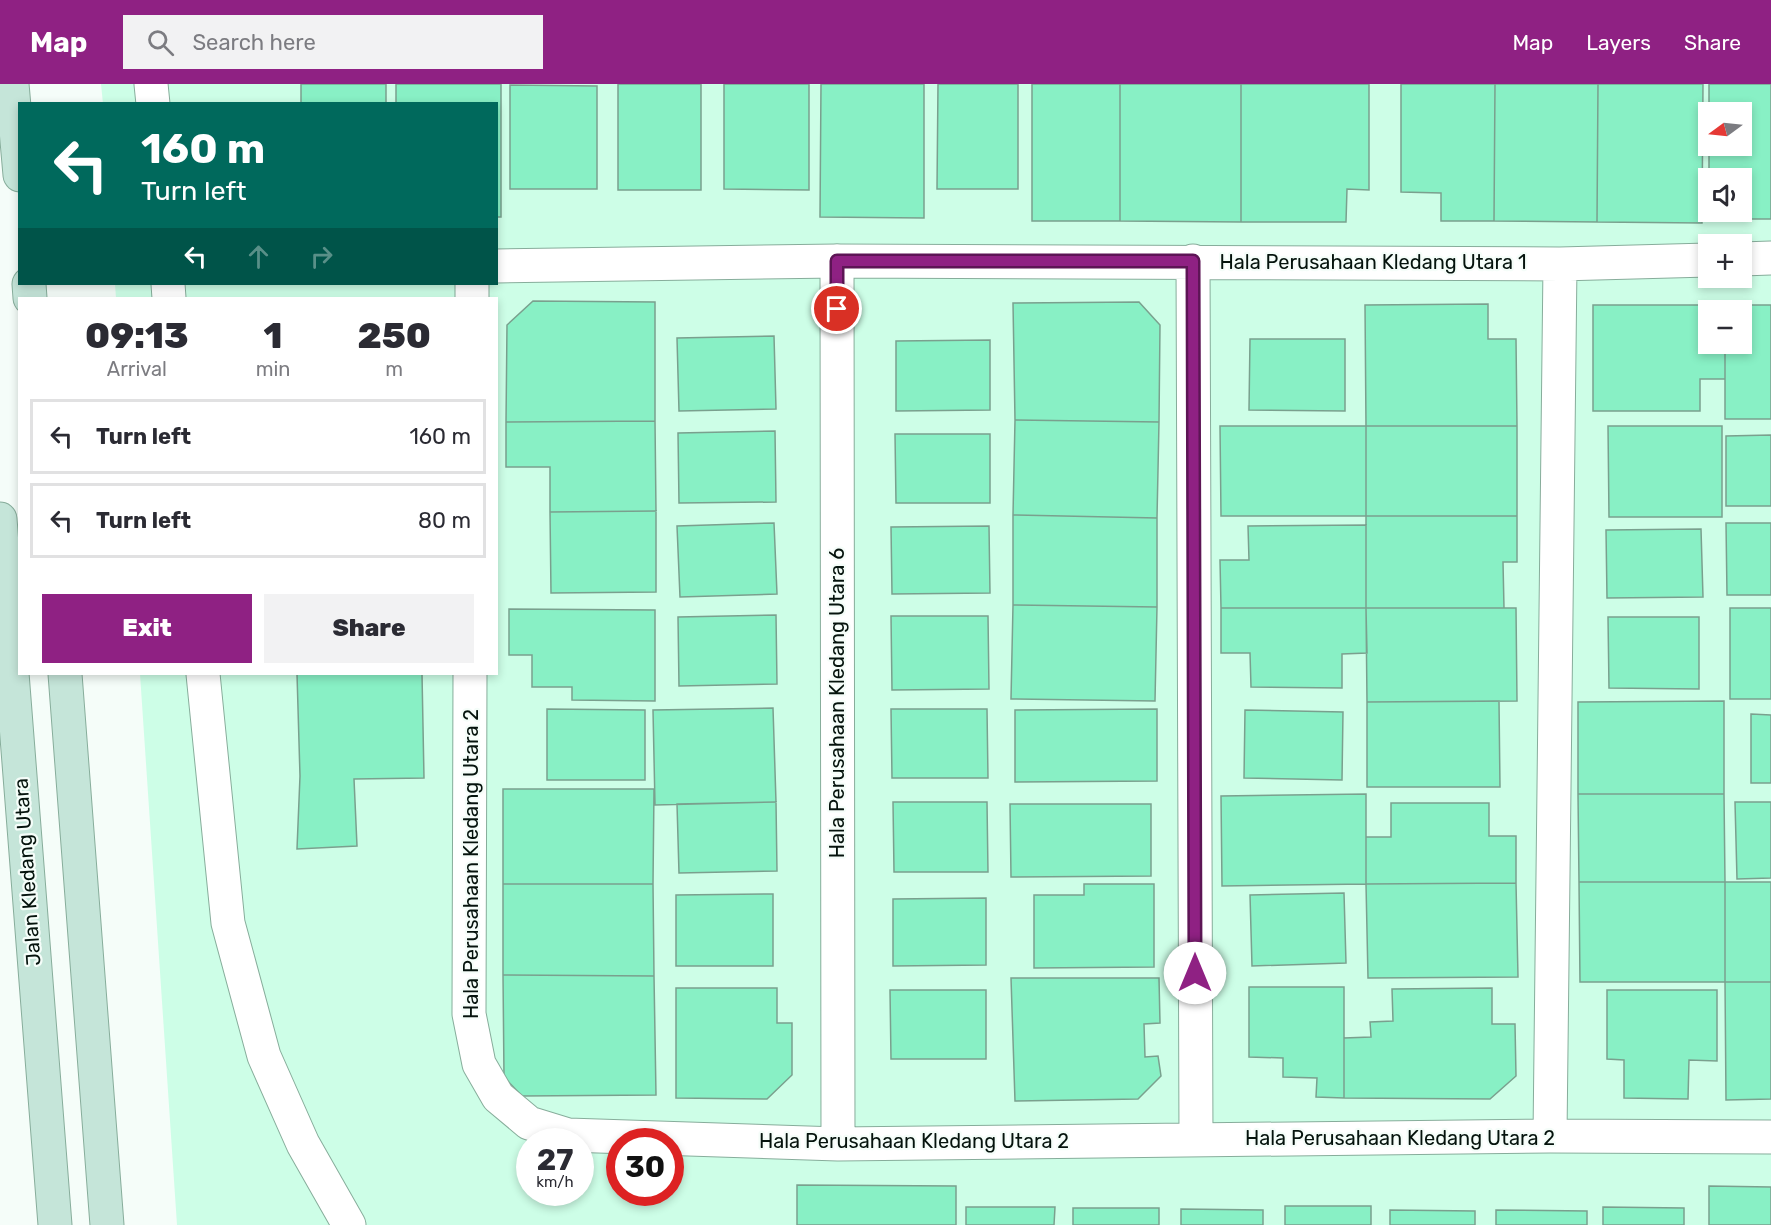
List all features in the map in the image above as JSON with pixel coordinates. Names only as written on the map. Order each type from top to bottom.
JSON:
[{"type":"main road","points":[[12,84],[18,152]]},
{"type":"main road","name":"Jalan Kledang Utara","points":[[0,519],[55,1225]]},
{"type":"main road","points":[[65,675],[107,1225]]},
{"type":"main road","points":[[0,722],[22,818]]},
{"type":"street","points":[[151,84],[153,102]]},
{"type":"street","points":[[1752,259],[1771,258]]},
{"type":"street","name":"Hala Perusahaan Kledang Utara 1","points":[[498,266],[837,261],[1560,264],[1698,260]]},
{"type":"street","name":"Hala Perusahaan Kledang Utara 6","points":[[837,261],[838,1144]]},
{"type":"street","points":[[1193,261],[1196,1139]]},
{"type":"street","points":[[1550,1136],[1560,264]]},
{"type":"street","points":[[203,675],[228,923],[264,1056],[303,1144],[349,1225]]},
{"type":"street","name":"Hala Perusahaan Kledang Utara 2","points":[[470,675],[469,1014],[479,1064],[498,1097],[529,1123],[568,1135],[838,1144],[1550,1136],[1771,1137]]},
{"type":"shaded area","points":[[101,84],[1771,84],[1771,1225],[177,1225],[140,675],[498,675],[498,297],[116,297],[115,285],[498,285],[498,102],[103,102]]},
{"type":"building","points":[[301,84],[386,84],[386,102],[301,102]]},
{"type":"building","points":[[396,84],[501,84],[501,217],[498,217],[498,102],[396,102]]},
{"type":"building","points":[[618,84],[701,84],[701,190],[618,190]]},
{"type":"building","points":[[724,84],[809,84],[809,190],[724,189]]},
{"type":"building","points":[[821,84],[924,84],[924,218],[820,217]]},
{"type":"building","points":[[938,84],[1018,84],[1018,189],[937,189]]},
{"type":"building","points":[[1032,84],[1120,84],[1120,221],[1032,221]]},
{"type":"building","points":[[1120,84],[1241,84],[1241,222],[1120,221]]},
{"type":"building","points":[[1241,84],[1369,84],[1369,190],[1347,189],[1346,222],[1241,222]]},
{"type":"building","points":[[1401,84],[1495,84],[1494,221],[1441,221],[1441,193],[1401,192]]},
{"type":"building","points":[[1495,84],[1598,84],[1597,222],[1494,221]]},
{"type":"building","points":[[1598,84],[1703,84],[1703,102],[1698,102],[1698,156],[1702,156],[1702,168],[1698,168],[1698,222],[1702,223],[1597,222]]},
{"type":"building","points":[[1709,84],[1771,84],[1771,219],[1752,219],[1752,168],[1709,168],[1709,156],[1752,156],[1752,102],[1709,102]]},
{"type":"building","points":[[510,85],[597,86],[597,189],[510,189]]},
{"type":"building","points":[[533,301],[655,302],[655,421],[506,422],[507,325]]},
{"type":"building","points":[[1139,302],[1160,325],[1159,422],[1015,420],[1013,303]]},
{"type":"building","points":[[1488,304],[1488,339],[1516,339],[1517,426],[1366,426],[1365,305]]},
{"type":"building","points":[[1593,305],[1698,305],[1698,354],[1725,354],[1725,379],[1700,379],[1700,411],[1593,411]]},
{"type":"building","points":[[1752,305],[1771,305],[1771,419],[1725,419],[1725,354],[1752,354]]},
{"type":"building","points":[[774,336],[776,409],[679,411],[677,338]]},
{"type":"building","points":[[1250,339],[1345,339],[1345,411],[1249,410]]},
{"type":"building","points":[[990,340],[990,410],[896,411],[896,341]]},
{"type":"building","points":[[1015,420],[1159,422],[1157,518],[1013,515]]},
{"type":"building","points":[[655,421],[656,511],[550,512],[550,467],[506,467],[506,422]]},
{"type":"building","points":[[1220,426],[1366,426],[1366,516],[1221,516]]},
{"type":"building","points":[[1366,426],[1517,426],[1517,516],[1366,516]]},
{"type":"building","points":[[1608,426],[1722,426],[1722,517],[1609,517]]},
{"type":"building","points":[[775,431],[776,502],[679,503],[678,433]]},
{"type":"building","points":[[895,434],[990,434],[990,503],[896,503]]},
{"type":"building","points":[[1771,435],[1771,506],[1726,506],[1726,436]]},
{"type":"building","points":[[656,511],[656,592],[551,593],[550,512]]},
{"type":"building","points":[[1013,515],[1157,518],[1157,607],[1013,605]]},
{"type":"building","points":[[1366,516],[1517,516],[1517,562],[1503,562],[1504,608],[1366,608]]},
{"type":"building","points":[[774,523],[777,594],[680,597],[677,526]]},
{"type":"building","points":[[1726,523],[1771,523],[1771,595],[1727,595]]},
{"type":"building","points":[[1366,525],[1366,608],[1221,608],[1220,560],[1249,560],[1248,526]]},
{"type":"building","points":[[989,526],[990,593],[892,594],[891,527]]},
{"type":"building","points":[[1701,529],[1703,597],[1607,598],[1606,530]]},
{"type":"building","points":[[1013,605],[1157,607],[1155,701],[1011,699]]},
{"type":"building","points":[[1221,608],[1366,608],[1367,653],[1342,654],[1342,688],[1251,687],[1250,653],[1221,653]]},
{"type":"building","points":[[1366,608],[1516,608],[1517,701],[1367,702]]},
{"type":"building","points":[[1730,608],[1771,608],[1771,699],[1730,699]]},
{"type":"building","points":[[509,609],[655,610],[655,701],[572,700],[572,687],[532,687],[532,655],[509,655]]},
{"type":"building","points":[[776,615],[777,684],[679,686],[678,617]]},
{"type":"building","points":[[891,616],[988,616],[989,689],[892,690]]},
{"type":"building","points":[[1608,617],[1699,617],[1699,689],[1609,688]]},
{"type":"building","points":[[297,675],[422,675],[424,778],[354,779],[357,846],[297,849],[300,776]]},
{"type":"building","points":[[1499,701],[1500,787],[1367,787],[1367,702]]},
{"type":"building","points":[[1724,701],[1724,794],[1578,794],[1578,702]]},
{"type":"building","points":[[773,708],[776,802],[655,805],[653,710]]},
{"type":"building","points":[[547,709],[645,710],[645,780],[547,780]]},
{"type":"building","points":[[891,709],[987,709],[988,778],[892,778]]},
{"type":"building","points":[[1157,709],[1157,781],[1015,782],[1015,710]]},
{"type":"building","points":[[1245,710],[1343,712],[1342,780],[1244,778]]},
{"type":"building","points":[[1751,714],[1771,715],[1771,783],[1751,783]]},
{"type":"building","points":[[503,789],[654,789],[653,884],[503,884]]},
{"type":"building","points":[[1366,794],[1366,884],[1222,886],[1221,796]]},
{"type":"building","points":[[1578,794],[1724,794],[1725,882],[1579,882]]},
{"type":"building","points":[[776,802],[777,871],[679,873],[677,804]]},
{"type":"building","points":[[893,802],[987,802],[988,872],[894,872]]},
{"type":"building","points":[[1735,802],[1771,802],[1771,878],[1737,879]]},
{"type":"building","points":[[1391,803],[1489,803],[1489,836],[1516,836],[1516,883],[1366,884],[1366,837],[1391,837]]},
{"type":"building","points":[[1010,804],[1151,804],[1151,876],[1011,877]]},
{"type":"building","points":[[1579,882],[1725,882],[1725,982],[1580,982]]},
{"type":"building","points":[[1725,882],[1771,882],[1771,982],[1725,982]]},
{"type":"building","points":[[1516,883],[1518,977],[1368,978],[1366,884]]},
{"type":"building","points":[[503,884],[653,884],[654,976],[503,975]]},
{"type":"building","points":[[1084,884],[1154,884],[1154,967],[1034,968],[1034,895],[1084,895]]},
{"type":"building","points":[[1344,893],[1346,963],[1252,966],[1250,895]]},
{"type":"building","points":[[773,894],[773,966],[676,966],[676,895]]},
{"type":"building","points":[[986,898],[986,965],[893,966],[893,899]]},
{"type":"building","points":[[503,975],[654,976],[656,1095],[522,1096],[504,1077]]},
{"type":"building","points":[[1011,978],[1159,978],[1160,1023],[1144,1024],[1145,1057],[1158,1056],[1161,1076],[1138,1099],[1015,1101]]},
{"type":"building","points":[[1725,982],[1771,982],[1771,1099],[1726,1100]]},
{"type":"building","points":[[1249,987],[1344,987],[1344,1098],[1316,1097],[1317,1078],[1283,1077],[1283,1058],[1249,1057]]},
{"type":"building","points":[[676,988],[777,988],[777,1023],[792,1023],[792,1075],[767,1099],[676,1098]]},
{"type":"building","points":[[1492,988],[1492,1024],[1515,1024],[1516,1076],[1490,1099],[1344,1098],[1344,1038],[1371,1037],[1370,1022],[1393,1021],[1392,989]]},
{"type":"building","points":[[890,990],[986,990],[986,1059],[891,1059]]},
{"type":"building","points":[[1607,990],[1717,990],[1717,1061],[1689,1060],[1688,1099],[1624,1098],[1624,1060],[1607,1059]]},
{"type":"building","points":[[797,1185],[956,1186],[956,1225],[797,1225]]},
{"type":"building","points":[[1709,1186],[1771,1187],[1771,1225],[1709,1225]]},
{"type":"building","points":[[1285,1206],[1371,1206],[1371,1225],[1285,1225]]},
{"type":"building","points":[[966,1207],[1055,1207],[1054,1225],[966,1225]]},
{"type":"building","points":[[1603,1207],[1684,1208],[1684,1225],[1603,1225]]},
{"type":"building","points":[[1073,1208],[1159,1208],[1159,1225],[1073,1225]]},
{"type":"building","points":[[1181,1209],[1263,1210],[1263,1225],[1181,1225]]},
{"type":"building","points":[[1390,1210],[1475,1211],[1475,1225],[1390,1225]]},
{"type":"building","points":[[1496,1210],[1587,1211],[1587,1225],[1496,1225]]},
{"type":"route","points":[[837,309],[837,261],[1193,261],[1195,973]]}]
